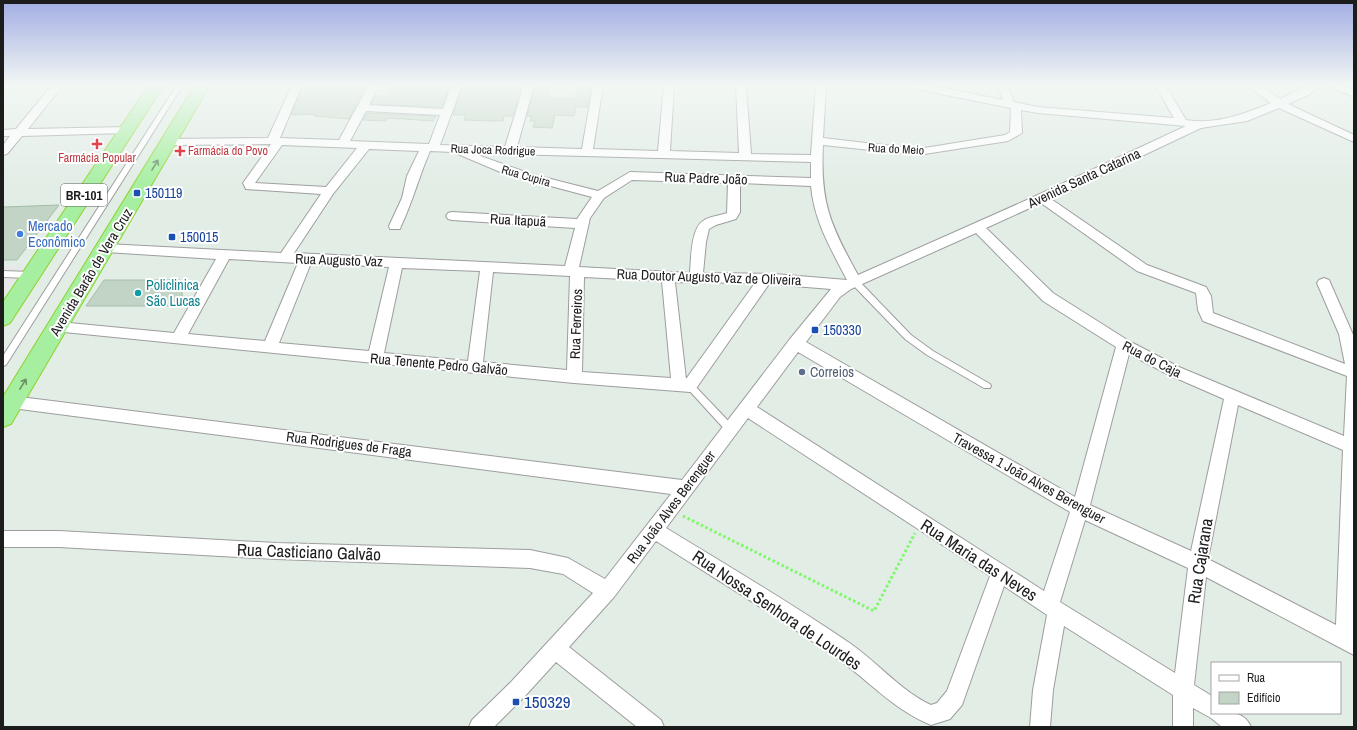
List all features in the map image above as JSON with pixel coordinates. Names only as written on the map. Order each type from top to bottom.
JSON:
[{"type":"highway","name":"BR-101","points":[[6,309],[31,275],[134,119]]},
{"type":"highway","name":"Avenida Barão de Vera Cruz","points":[[7,410],[183,119]]},
{"type":"street","points":[[3,152],[30,119]]},
{"type":"street","points":[[284,119],[276,141],[250,183],[250,186],[329,190]]},
{"type":"street","points":[[343,144],[356,119]]},
{"type":"street","points":[[395,226],[408,198],[413,176],[430,148],[443,119]]},
{"type":"street","points":[[510,150],[519,119]]},
{"type":"street","points":[[587,152],[592,119]]},
{"type":"street","points":[[664,154],[667,119]]},
{"type":"street","points":[[742,119],[744,156]]},
{"type":"street","points":[[819,119],[818,182],[821,210],[828,233],[851,284]]},
{"type":"street","name":"Rua do Meio","points":[[818,141],[876,149],[918,152],[1008,138],[1016,133],[1015,119]]},
{"type":"street","points":[[1142,119],[1182,122],[1198,125]]},
{"type":"street","name":"Avenida Santa Catarina","points":[[851,284],[1042,198],[1198,125],[1242,119]]},
{"type":"street","points":[[1312,119],[1354,139]]},
{"type":"street","points":[[3,133],[127,130]]},
{"type":"street","name":"Rua Joca Rodrigue","points":[[169,142],[276,141],[454,149],[818,159]]},
{"type":"street","points":[[284,258],[329,190],[366,145]]},
{"type":"street","name":"Rua Cupira","points":[[454,149],[476,160],[501,169],[600,195]]},
{"type":"street","points":[[600,195],[630,176],[632,153]]},
{"type":"street","name":"Rua Padre João","points":[[630,176],[818,182]]},
{"type":"street","points":[[696,278],[703,227],[707,224],[732,216],[734,212],[734,179]]},
{"type":"street","name":"Rua Ferreiros","points":[[574,377],[574,271],[583,224],[588,211],[600,195]]},
{"type":"street","points":[[1042,198],[1142,268],[1201,290],[1205,297],[1204,310],[1208,316],[1354,373]]},
{"type":"street","name":"Rua Itapuã","points":[[452,216],[583,224]]},
{"type":"street","name":"Rua do Caja","points":[[978,227],[1048,297],[1124,345],[1162,366],[1352,447]]},
{"type":"street","name":"Rua Augusto Vaz","points":[[106,248],[284,258],[574,271]]},
{"type":"street","points":[[178,339],[225,255]]},
{"type":"street","points":[[270,348],[306,259]]},
{"type":"street","points":[[374,358],[397,262]]},
{"type":"street","points":[[475,367],[487,266]]},
{"type":"street","name":"Rua Doutor Augusto Vaz de Oliveira","points":[[574,271],[668,277],[804,280],[851,284]]},
{"type":"street","points":[[668,277],[684,385]]},
{"type":"street","points":[[684,385],[765,279]]},
{"type":"street","points":[[1324,283],[1346,334],[1354,368]]},
{"type":"street","name":"Rua João Alves Berenguer","points":[[479,727],[518,689],[607,591],[671,510],[830,298],[851,284]]},
{"type":"street","name":"Rua Tenente Pedro Galvão","points":[[58,327],[574,377],[684,385]]},
{"type":"street","name":"Travessa 1 João Alves Berenguer","points":[[795,343],[1080,509],[1198,563],[1349,643]]},
{"type":"street","points":[[1040,727],[1053,608],[1124,345]]},
{"type":"street","points":[[1349,643],[1354,377]]},
{"type":"street","name":"Rua Cajarana","points":[[1183,727],[1183,690],[1198,563],[1232,397]]},
{"type":"street","name":"Rua Maria das Neves","points":[[747,409],[1000,572],[1053,608],[1211,707]]},
{"type":"street","name":"Rua Rodrigues de Fraga","points":[[7,410],[686,488]]},
{"type":"street","name":"Rua Nossa Senhora de Lourdes","points":[[654,530],[804,623],[852,657],[897,694],[931,715],[943,712],[950,705],[958,690],[1000,572]]},
{"type":"street","name":"Rua Casticiano Galvão","points":[[3,539],[59,538],[276,551],[530,559],[551,562],[568,567],[607,591]]},
{"type":"street","points":[[554,648],[654,727]]},
{"type":"street","points":[[1221,714],[1241,727]]},
{"type":"lane","points":[[3,364],[158,119]]},
{"type":"lane","points":[[3,280],[6,274],[31,275]]},
{"type":"lane","points":[[851,284],[908,337],[930,353],[987,386]]},
{"type":"lane","points":[[684,385],[731,430]]},
{"type":"path","points":[[671,510],[874,611],[921,522]]},
{"type":"shaded area","points":[[3,266],[24,267],[3,297]]},
{"type":"building","points":[[364,119],[387,119],[386,121]]},
{"type":"building","points":[[404,119],[434,119],[433,121]]},
{"type":"building","points":[[464,119],[503,119],[503,121]]},
{"type":"building","points":[[531,119],[554,119],[552,128],[533,127],[535,121],[530,121]]},
{"type":"building","name":"Mercado Econômico","points":[[59,205],[17,260],[3,260],[3,207]]},
{"type":"building","name":"Policlinica São Lucas","points":[[104,280],[180,280],[184,306],[86,306]]},
{"type":"place","name":"Farmácia Popular","points":[[97,144]]},
{"type":"place","name":"Farmácia do Povo","points":[[180,151]]},
{"type":"place","name":"150119","points":[[137,193]]},
{"type":"place","name":"Mercado Econômico","points":[[20,234]]},
{"type":"place","name":"150015","points":[[172,237]]},
{"type":"place","name":"Policlinica São Lucas","points":[[138,293]]},
{"type":"place","name":"150330","points":[[815,330]]},
{"type":"place","name":"Correios","points":[[802,372]]},
{"type":"place","name":"150329","points":[[516,702]]}]
